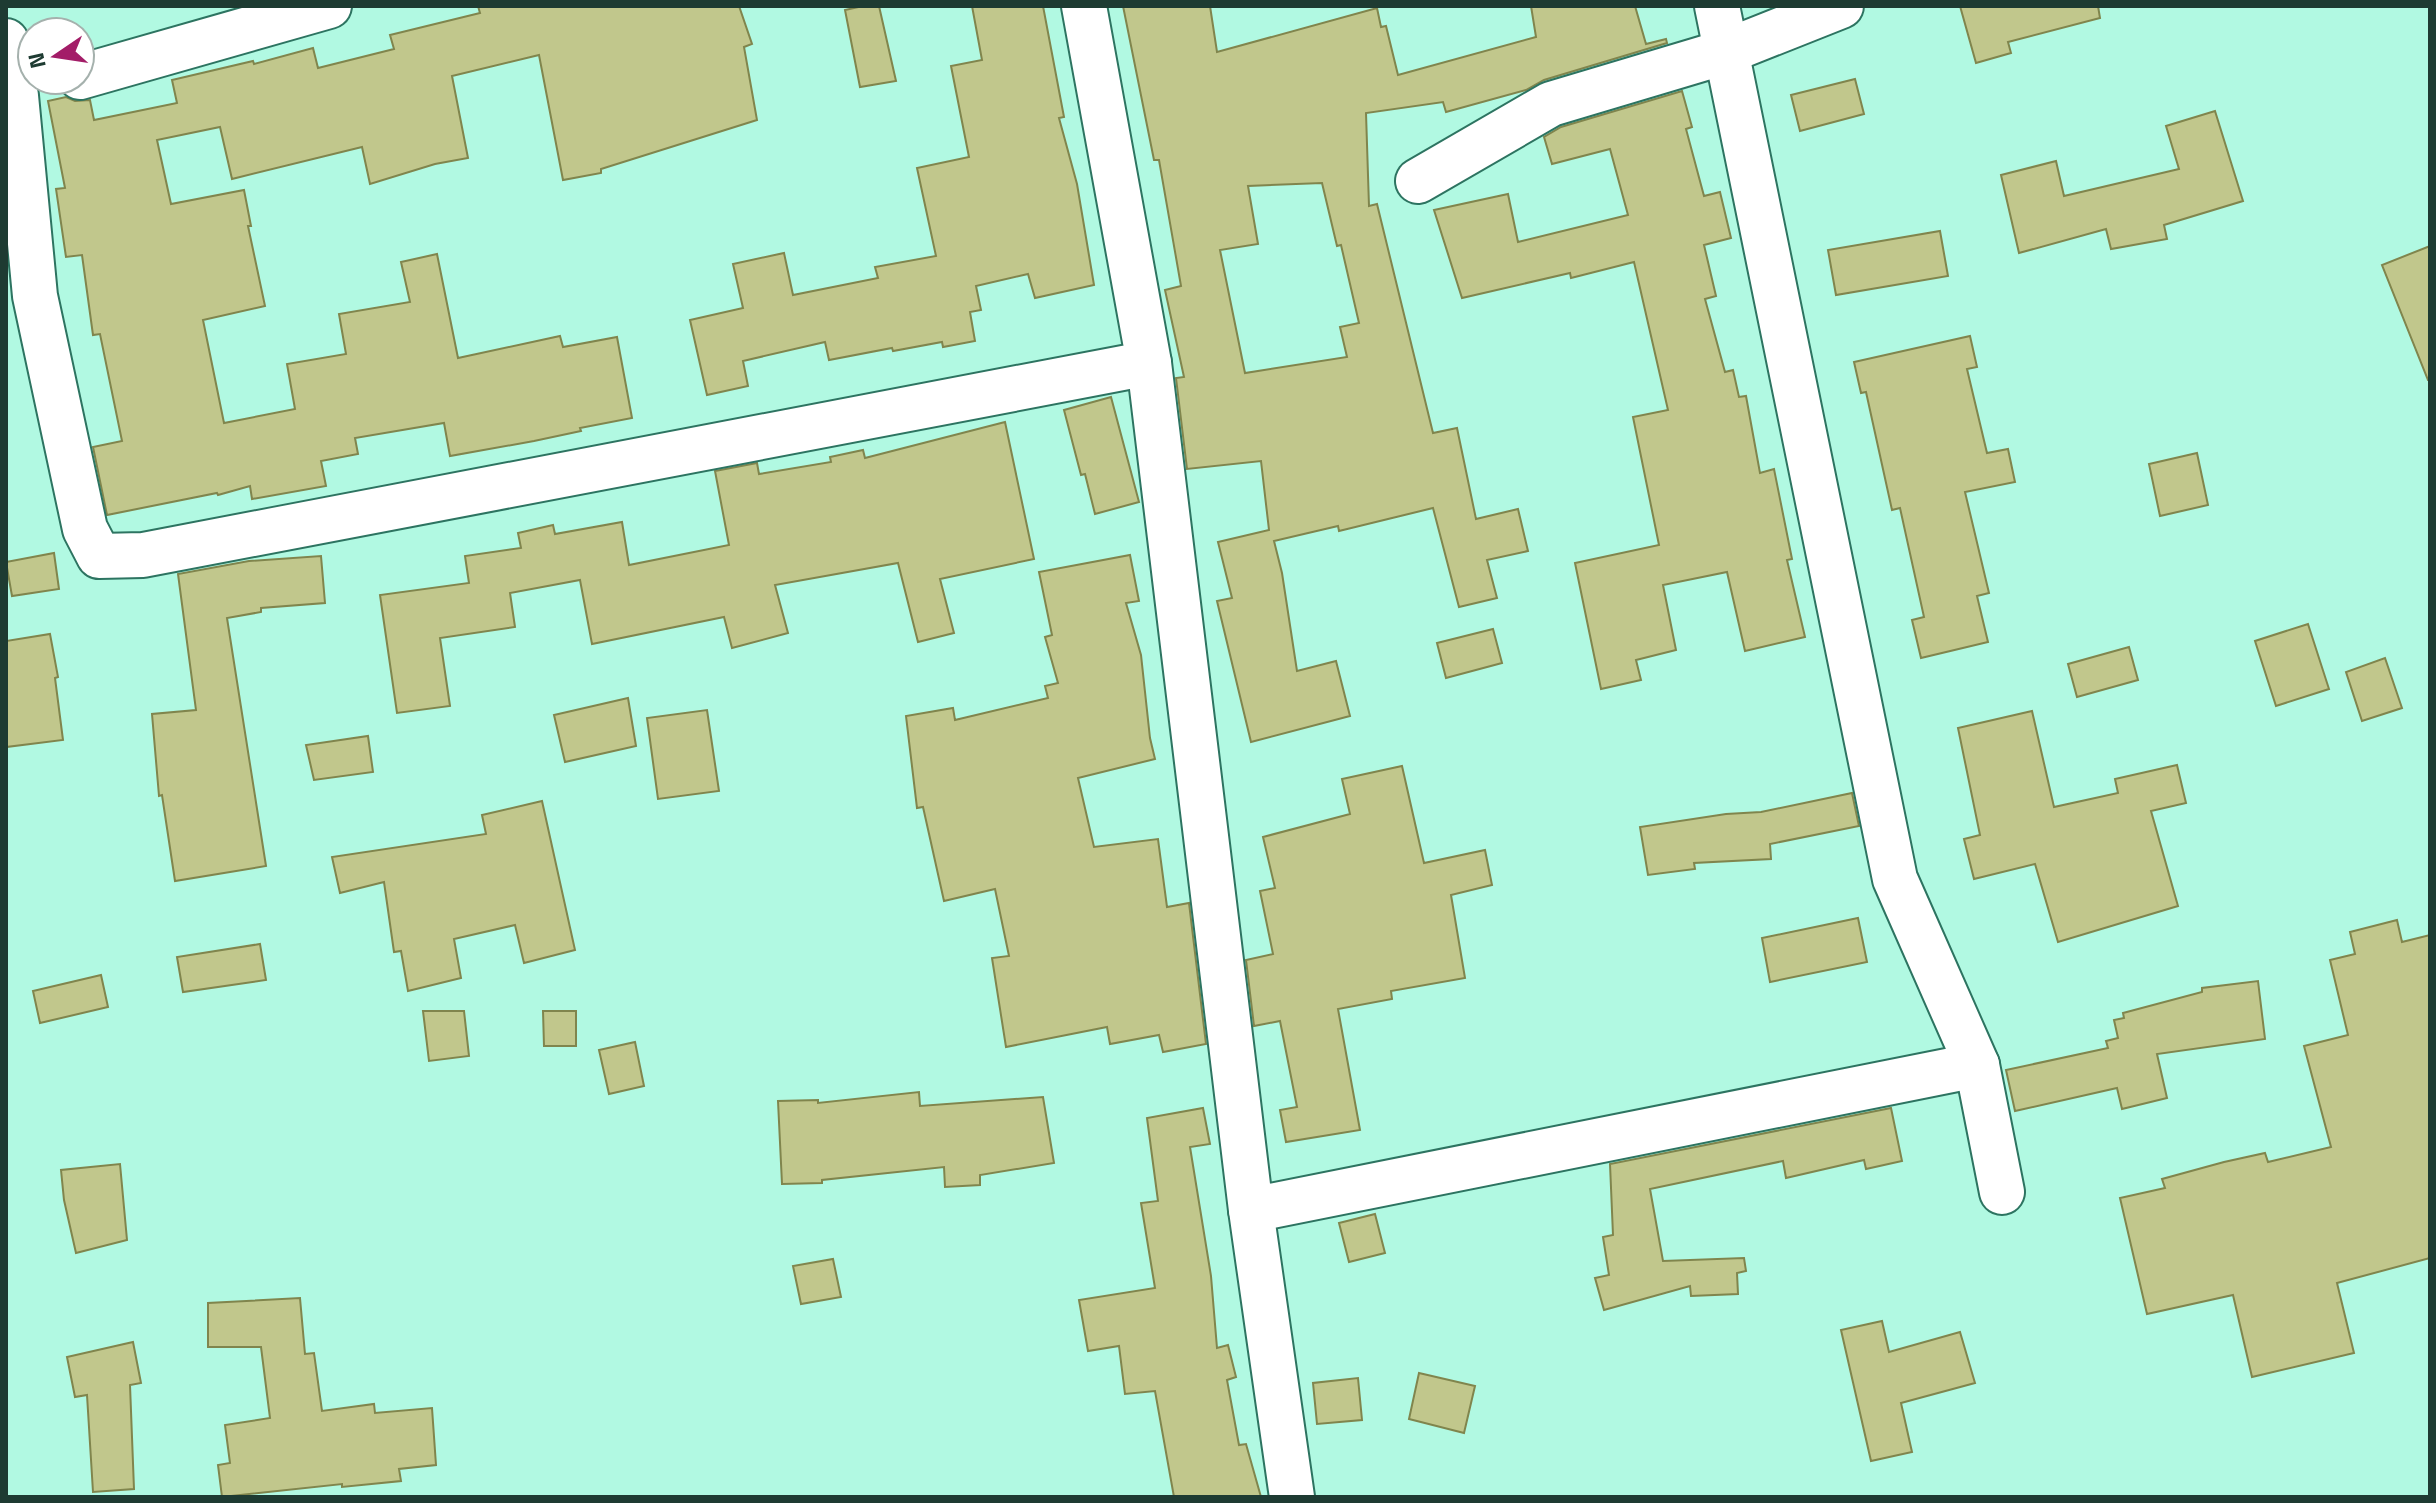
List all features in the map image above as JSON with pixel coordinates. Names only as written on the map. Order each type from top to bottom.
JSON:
[{"type":"street","points":[[96,72],[329,6]]},
{"type":"street","points":[[1084,6],[1149,363],[1251,1210],[1292,1497]]},
{"type":"street","points":[[1717,6],[1895,879],[1977,1065],[2002,1192]]},
{"type":"street","points":[[1418,181],[1551,104],[1725,52],[1841,6]]},
{"type":"street","points":[[6,41],[16,96],[35,296],[85,529],[99,556],[143,555],[1149,363]]},
{"type":"street","points":[[1251,1210],[1977,1065]]},
{"type":"building","points":[[478,6],[739,6],[752,44],[744,47],[757,120],[601,169],[601,173],[563,180],[539,55],[452,76],[468,158],[435,164],[370,184],[362,147],[232,179],[220,127],[157,140],[171,204],[244,190],[251,226],[248,226],[265,306],[203,320],[224,423],[295,409],[287,364],[346,354],[339,314],[410,302],[401,262],[437,254],[458,358],[560,336],[563,347],[617,337],[632,418],[534,441],[450,456],[444,423],[355,438],[358,454],[321,461],[326,486],[252,499],[250,486],[218,495],[107,515],[93,447],[122,441],[100,334],[93,335],[82,255],[66,257],[56,189],[65,188],[48,101],[66,97],[75,101],[90,100],[94,120],[177,103],[172,80],[253,61],[254,64],[313,48],[318,68],[394,49],[390,35],[480,13]]},
{"type":"building","points":[[879,6],[896,81],[860,87],[845,10]]},
{"type":"building","points":[[972,6],[1043,6],[1064,117],[1059,118],[1077,184],[1094,285],[1035,298],[1028,274],[976,286],[981,310],[970,312],[975,341],[943,347],[942,342],[893,351],[892,348],[829,360],[825,342],[743,361],[748,386],[707,395],[690,320],[743,308],[733,264],[784,253],[793,295],[878,278],[875,267],[936,256],[917,168],[969,157],[951,66],[982,60]]},
{"type":"building","points":[[1123,6],[1210,6],[1217,52],[1377,8],[1381,27],[1386,26],[1398,75],[1536,37],[1531,6],[1635,6],[1646,44],[1666,39],[1667,43],[1544,80],[1526,90],[1446,112],[1443,102],[1366,113],[1369,206],[1377,204],[1433,433],[1457,428],[1476,519],[1518,509],[1528,551],[1487,560],[1497,598],[1459,607],[1433,508],[1339,531],[1338,526],[1274,541],[1297,671],[1336,661],[1350,716],[1251,742],[1217,601],[1232,598],[1218,542],[1269,530],[1261,461],[1187,469],[1176,378],[1184,377],[1165,290],[1181,286],[1159,160],[1154,160]],"holes":[[[1322,183],[1337,246],[1341,245],[1359,323],[1340,327],[1347,357],[1245,373],[1220,250],[1258,244],[1248,186]]]},
{"type":"building","points":[[1960,6],[2098,6],[2100,18],[2008,42],[2011,53],[1976,63]]},
{"type":"building","points":[[1855,79],[1864,114],[1800,131],[1791,95]]},
{"type":"building","points":[[1682,91],[1692,127],[1686,129],[1704,196],[1720,192],[1731,238],[1704,245],[1716,296],[1705,299],[1725,372],[1733,370],[1739,397],[1746,396],[1760,473],[1774,469],[1792,559],[1787,560],[1805,637],[1745,651],[1727,572],[1663,585],[1676,650],[1636,660],[1641,680],[1601,689],[1575,563],[1659,545],[1633,417],[1668,410],[1634,262],[1571,278],[1570,273],[1462,298],[1434,210],[1508,194],[1518,242],[1628,215],[1610,149],[1552,164],[1544,137],[1561,127]]},
{"type":"building","points":[[2215,111],[2243,201],[2164,225],[2167,239],[2111,249],[2106,229],[2019,253],[2001,175],[2056,161],[2064,196],[2179,169],[2166,126]]},
{"type":"building","points":[[1940,231],[1948,276],[1836,295],[1828,250]]},
{"type":"building","points":[[2430,246],[2430,380],[2428,380],[2382,265]]},
{"type":"building","points":[[1970,336],[1977,367],[1967,369],[1987,453],[2008,449],[2015,482],[1965,492],[1989,593],[1977,596],[1988,642],[1921,658],[1912,620],[1924,617],[1900,508],[1892,510],[1866,392],[1861,393],[1854,362]]},
{"type":"building","points":[[1111,397],[1139,502],[1095,514],[1064,410]]},
{"type":"building","points":[[1005,422],[1034,559],[940,579],[954,633],[918,642],[898,563],[775,585],[788,633],[732,648],[724,617],[592,644],[580,580],[510,593],[515,627],[440,638],[450,706],[397,713],[380,595],[469,583],[465,556],[521,548],[518,533],[553,525],[555,534],[622,522],[629,565],[729,545],[715,471],[757,463],[759,474],[831,462],[830,457],[863,450],[865,458]]},
{"type":"building","points":[[2197,453],[2208,505],[2160,516],[2149,464]]},
{"type":"building","points":[[54,553],[59,589],[12,596],[6,562]]},
{"type":"building","points":[[1130,555],[1139,601],[1126,603],[1141,655],[1155,759],[1078,778],[1094,847],[1158,839],[1167,907],[1189,903],[1206,1044],[1163,1052],[1159,1035],[1110,1044],[1107,1027],[1006,1047],[992,958],[1009,956],[995,889],[944,901],[923,807],[917,808],[906,716],[953,708],[955,720],[1048,698],[1045,686],[1058,683],[1045,637],[1052,635],[1039,572]]},
{"type":"building","points":[[321,556],[325,603],[261,608],[261,612],[227,618],[266,866],[175,881],[162,795],[159,796],[152,714],[196,710],[178,574],[249,561]]},
{"type":"building","points":[[2308,624],[2329,689],[2276,706],[2255,641]]},
{"type":"building","points":[[1493,629],[1502,663],[1446,678],[1437,643]]},
{"type":"building","points":[[50,634],[58,677],[55,678],[63,740],[6,747],[6,641]]},
{"type":"building","points":[[2129,647],[2138,680],[2077,697],[2068,664]]},
{"type":"building","points":[[2385,658],[2402,708],[2362,721],[2346,672]]},
{"type":"building","points":[[628,698],[636,746],[565,762],[554,715]]},
{"type":"building","points":[[707,710],[719,791],[658,799],[647,718]]},
{"type":"building","points":[[2032,711],[2054,807],[2118,793],[2115,779],[2177,765],[2186,803],[2151,811],[2178,906],[2058,942],[2035,864],[1974,879],[1964,839],[1980,835],[1958,728]]},
{"type":"building","points":[[368,736],[373,772],[314,780],[306,745]]},
{"type":"building","points":[[1402,766],[1424,863],[1485,850],[1492,885],[1451,895],[1465,978],[1391,991],[1392,999],[1338,1009],[1360,1130],[1286,1142],[1280,1110],[1297,1107],[1280,1021],[1254,1026],[1246,960],[1273,954],[1260,891],[1275,888],[1263,837],[1350,814],[1342,779]]},
{"type":"building","points":[[1852,793],[1859,826],[1770,844],[1771,859],[1694,863],[1695,869],[1648,875],[1640,827],[1761,812]]},
{"type":"building","points":[[542,801],[575,950],[524,963],[515,925],[454,939],[461,978],[408,991],[401,951],[394,952],[384,882],[340,893],[332,857],[486,834],[482,815]]},
{"type":"building","points":[[1858,918],[1867,962],[1770,982],[1762,938]]},
{"type":"building","points":[[2397,920],[2402,942],[2430,935],[2430,1258],[2337,1283],[2354,1353],[2252,1377],[2233,1295],[2147,1314],[2120,1198],[2165,1188],[2162,1179],[2224,1162],[2265,1153],[2268,1162],[2331,1147],[2304,1046],[2348,1035],[2330,960],[2355,954],[2350,932]]},
{"type":"building","points":[[260,944],[266,980],[183,992],[177,957]]},
{"type":"building","points":[[101,975],[108,1007],[40,1023],[33,991]]},
{"type":"building","points":[[2258,981],[2265,1039],[2157,1054],[2167,1098],[2122,1109],[2117,1088],[2015,1111],[2006,1070],[2108,1048],[2106,1041],[2118,1038],[2114,1020],[2124,1018],[2123,1013],[2202,992],[2202,988]]},
{"type":"building","points":[[423,1011],[464,1011],[469,1056],[429,1061]]},
{"type":"building","points":[[543,1011],[576,1011],[576,1046],[544,1046]]},
{"type":"building","points":[[635,1042],[644,1086],[609,1094],[599,1050]]},
{"type":"building","points":[[919,1092],[920,1106],[1043,1097],[1054,1163],[980,1175],[980,1185],[945,1187],[944,1167],[822,1180],[822,1183],[782,1184],[778,1101],[818,1100],[818,1103]]},
{"type":"building","points":[[1203,1108],[1210,1144],[1190,1147],[1211,1276],[1217,1348],[1228,1345],[1236,1377],[1227,1380],[1239,1445],[1246,1444],[1261,1497],[1174,1497],[1155,1391],[1125,1394],[1119,1346],[1088,1351],[1079,1300],[1155,1288],[1141,1203],[1158,1201],[1147,1118]]},
{"type":"building","points":[[1891,1108],[1902,1161],[1866,1169],[1864,1160],[1786,1178],[1783,1161],[1650,1189],[1663,1261],[1744,1258],[1746,1271],[1737,1273],[1738,1294],[1691,1296],[1690,1286],[1604,1310],[1595,1278],[1609,1275],[1603,1237],[1613,1235],[1610,1164]]},
{"type":"building","points":[[120,1164],[127,1240],[76,1253],[61,1170]]},
{"type":"building","points":[[1375,1214],[1385,1253],[1349,1262],[1339,1223]]},
{"type":"building","points":[[833,1259],[841,1297],[801,1304],[793,1266]]},
{"type":"building","points":[[300,1298],[305,1354],[314,1353],[322,1411],[374,1404],[375,1413],[432,1408],[436,1465],[399,1469],[401,1481],[222,1497],[218,1465],[230,1463],[225,1425],[270,1418],[261,1347],[208,1347],[208,1303]]},
{"type":"building","points":[[1882,1321],[1889,1352],[1960,1332],[1975,1383],[1901,1403],[1912,1452],[1871,1461],[1841,1330]]},
{"type":"building","points":[[133,1342],[141,1383],[130,1385],[134,1489],[93,1492],[87,1395],[75,1397],[67,1357]]},
{"type":"building","points":[[1419,1373],[1475,1386],[1464,1433],[1409,1419]]},
{"type":"building","points":[[1358,1378],[1362,1420],[1317,1424],[1313,1383]]}]
